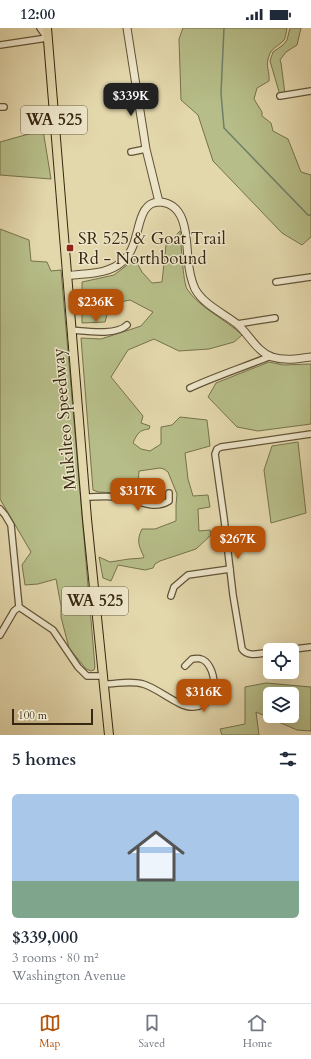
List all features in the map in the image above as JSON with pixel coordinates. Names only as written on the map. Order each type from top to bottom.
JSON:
[{"type":"main road","name":"Mukilteo Speedway","points":[[47,28],[85,497],[109,735]]},
{"type":"street","points":[[0,45],[47,38],[40,28]]},
{"type":"street","points":[[127,28],[146,149],[159,202]]},
{"type":"street","points":[[280,96],[311,91]]},
{"type":"street","points":[[131,152],[146,149]]},
{"type":"street","points":[[67,276],[111,270],[122,262],[128,254],[134,243],[144,210],[159,202],[172,206],[181,218],[186,239],[189,271],[196,291],[208,304],[237,324],[258,348],[271,356],[289,359],[311,357]]},
{"type":"street","points":[[276,282],[311,277]]},
{"type":"street","points":[[237,324],[275,318]]},
{"type":"street","points":[[71,330],[106,332],[118,330],[127,325]]},
{"type":"street","points":[[190,388],[212,377],[235,371],[271,356]]},
{"type":"street","points":[[263,653],[250,654],[244,652],[242,649],[214,457],[216,451],[221,447],[311,434]]},
{"type":"street","points":[[85,497],[118,496],[145,504],[156,505],[169,501],[169,493]]},
{"type":"street","points":[[0,509],[5,514],[11,525],[20,607],[53,630],[78,667],[87,676],[103,680],[144,684],[183,705],[193,707],[202,705],[209,700],[214,690],[214,680],[211,671],[206,662],[201,659],[192,659],[185,666]]},
{"type":"street","points":[[170,596],[174,587],[188,575],[230,569]]},
{"type":"street","points":[[0,636],[14,611],[20,607]]},
{"type":"street","points":[[299,648],[311,647]]},
{"type":"green space","points":[[183,28],[287,28],[284,40],[270,53],[267,63],[269,81],[257,88],[254,99],[262,112],[262,116],[271,123],[273,131],[288,139],[301,172],[311,175],[311,237],[302,245],[282,233],[213,161],[198,115],[181,100],[179,39]]},
{"type":"green space","points":[[290,28],[301,28],[297,45],[286,52],[280,60],[285,94],[280,95],[270,61],[273,52],[287,40]]},
{"type":"green space","points":[[43,130],[51,179],[0,175],[0,142]]},
{"type":"green space","points":[[0,229],[29,240],[31,261],[47,262],[51,271],[61,270],[95,667],[94,670],[91,671],[86,669],[69,648],[61,617],[61,606],[56,579],[38,584],[25,585],[22,565],[31,552],[0,499]]},
{"type":"green space","points":[[180,231],[183,270],[187,289],[205,308],[236,329],[242,335],[234,342],[209,349],[179,351],[154,339],[128,350],[111,377],[143,416],[141,423],[150,426],[149,429],[143,430],[139,433],[133,443],[141,449],[150,451],[161,444],[161,427],[172,425],[180,417],[207,420],[210,446],[185,453],[188,479],[193,496],[208,495],[210,507],[198,509],[199,531],[210,530],[211,535],[196,549],[160,561],[155,564],[153,568],[145,570],[118,565],[111,581],[103,578],[99,557],[110,562],[143,558],[139,540],[142,529],[155,529],[176,521],[177,494],[168,472],[160,468],[139,471],[137,498],[119,493],[98,492],[93,490],[81,338],[101,339],[141,326],[153,312],[130,300],[110,304],[105,322],[82,323],[82,282],[114,275],[135,259],[142,272],[152,283],[162,282],[166,245]]},
{"type":"green space","points":[[269,362],[283,365],[311,364],[311,424],[258,431],[237,427],[208,397],[216,383]]},
{"type":"green space","points":[[298,442],[306,513],[271,523],[264,470],[272,446]]},
{"type":"green space","points":[[266,683],[311,687],[311,731],[297,730],[281,723],[299,723],[299,687],[263,687],[263,715],[256,712],[259,735],[222,735],[220,729],[245,724],[245,687]]},
{"type":"waterway","points":[[224,28],[221,93],[224,128],[308,215],[311,215]]},
{"type":"place","name":"SR 525 & Goat Trail Rd - Northbound","points":[[70,248]]}]
